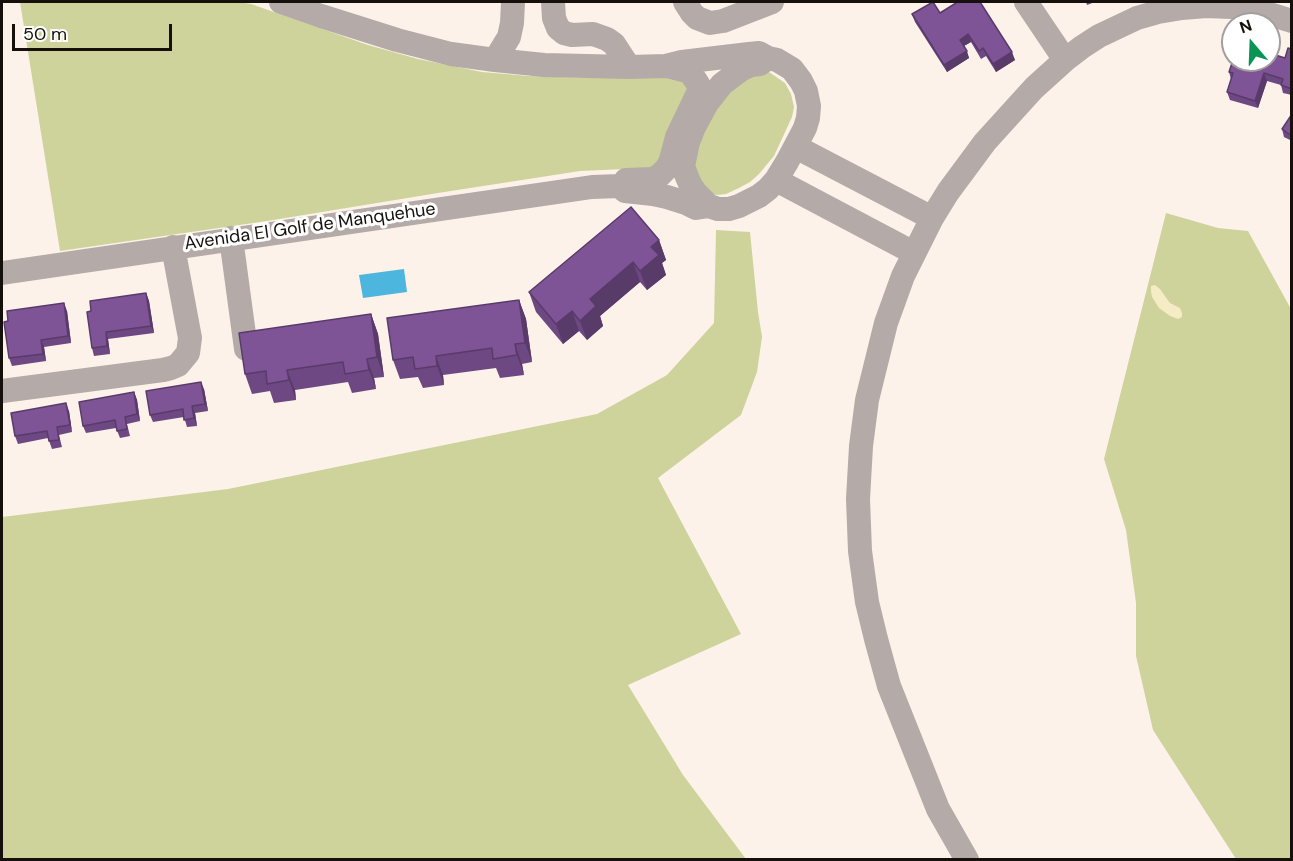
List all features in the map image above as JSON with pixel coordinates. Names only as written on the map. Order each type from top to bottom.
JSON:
[{"type":"street","name":"Avenida El Golf de Manquehue","points":[[2,273],[592,187],[620,186],[625,191],[653,194],[696,208],[709,206],[729,209],[759,196],[776,180],[796,147],[808,118],[809,106],[806,91],[792,69],[759,53],[666,66],[629,67],[544,65],[495,60],[451,54],[397,40],[342,24],[281,2]]},
{"type":"street","points":[[495,60],[508,37],[512,23],[513,2]]},
{"type":"street","points":[[553,2],[554,18],[558,28],[564,33],[593,34],[607,39],[614,44],[629,67]]},
{"type":"street","points":[[685,2],[692,14],[710,23],[723,21],[772,2]]},
{"type":"street","points":[[1026,2],[1065,60]]},
{"type":"street","points":[[967,860],[938,809],[889,686],[867,602],[860,551],[858,499],[861,446],[867,400],[886,323],[903,276],[932,218],[985,142],[1034,88],[1065,60],[1090,42],[1137,18],[1182,8],[1231,7],[1256,10],[1292,21]]},
{"type":"street","points":[[709,206],[691,186],[683,166],[688,142],[700,115],[722,84],[742,69],[760,64],[768,58]]},
{"type":"street","name":"Avenida El Golf de Manquehue","points":[[620,186],[625,180],[652,179],[666,169],[670,163],[676,137],[699,91],[698,84],[690,72],[666,66]]},
{"type":"street","points":[[796,147],[932,218]]},
{"type":"street","points":[[776,180],[914,253]]},
{"type":"street","points":[[231,238],[246,349]]},
{"type":"street","points":[[2,391],[163,370],[178,365],[188,353],[190,338],[173,247]]},
{"type":"green space","points":[[20,2],[239,2],[251,4],[368,45],[418,59],[482,72],[588,78],[686,77],[691,81],[665,152],[649,171],[626,169],[580,171],[267,221],[60,251]]},
{"type":"green space","points":[[769,72],[785,83],[794,107],[792,117],[774,156],[759,174],[739,188],[726,194],[706,193],[691,158],[695,142],[735,80]]},
{"type":"green space","points":[[1166,213],[1218,228],[1248,231],[1291,309],[1291,859],[1236,859],[1153,730],[1136,656],[1136,603],[1126,530],[1104,459]]},
{"type":"green space","points":[[716,230],[750,232],[762,337],[757,372],[741,415],[658,478],[741,634],[628,685],[683,775],[746,859],[2,859],[2,517],[228,489],[597,414],[667,375],[714,323]]},
{"type":"sand","points":[[1155,285],[1170,303],[1180,308],[1182,317],[1178,319],[1170,316],[1159,308],[1152,297],[1151,286]]},
{"type":"water","points":[[404,269],[407,292],[363,298],[359,275]]},
{"type":"building","points":[[933,2],[940,13],[956,2],[980,2],[1012,52],[993,64],[983,48],[979,51],[968,34],[960,40],[967,51],[944,65],[912,14]]},
{"type":"building","points":[[1288,48],[1292,49],[1292,89],[1281,85],[1283,79],[1264,73],[1255,101],[1227,92],[1233,73],[1229,72],[1281,72],[1281,57],[1285,58]]},
{"type":"building","points":[[1292,114],[1292,136],[1282,129]]},
{"type":"building","points":[[631,207],[659,240],[651,247],[659,255],[640,271],[633,262],[590,299],[596,306],[580,321],[572,311],[556,324],[529,292]]},
{"type":"building","points":[[146,293],[151,326],[106,332],[107,346],[92,348],[87,312],[91,311],[90,301]]},
{"type":"building","points":[[519,300],[525,343],[515,344],[517,355],[493,359],[492,348],[436,356],[437,366],[415,369],[413,357],[393,360],[387,318]]},
{"type":"building","points":[[64,303],[68,336],[41,340],[43,354],[9,358],[4,322],[8,321],[7,311]]},
{"type":"building","points":[[371,314],[377,357],[367,359],[369,370],[345,374],[343,362],[287,370],[289,380],[267,384],[266,371],[245,374],[239,333]]},
{"type":"building","points":[[201,382],[205,404],[192,406],[194,418],[184,420],[183,409],[150,415],[146,391]]},
{"type":"building","points":[[134,392],[137,414],[125,417],[127,429],[117,431],[115,420],[83,426],[79,402]]},
{"type":"building","points":[[66,403],[70,425],[57,427],[59,440],[49,441],[47,431],[15,436],[11,413]]}]
